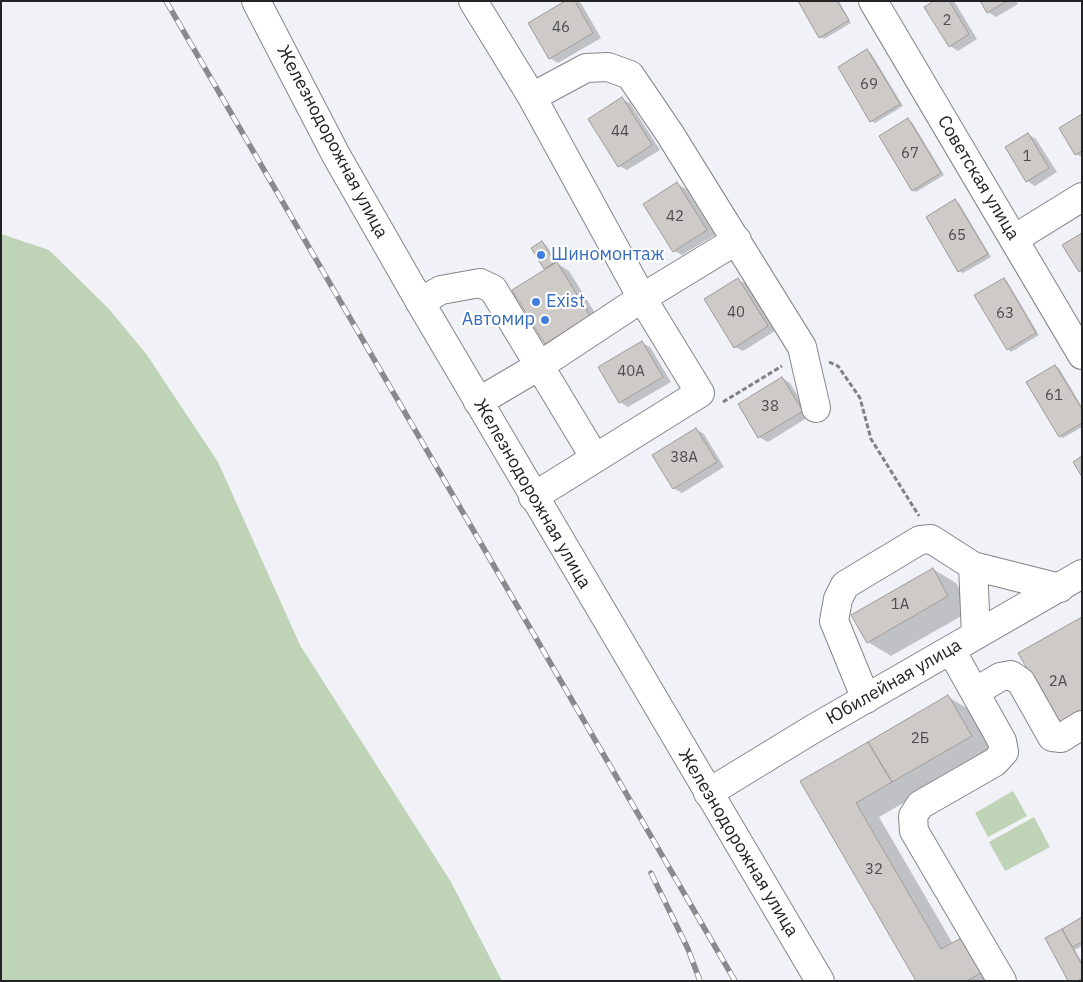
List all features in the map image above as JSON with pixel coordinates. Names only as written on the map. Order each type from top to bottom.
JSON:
[{"type":"main road","name":"Железнодорожная улица","points":[[256,1],[336,155],[420,302],[533,497],[820,981]]},
{"type":"main road","points":[[472,1],[532,97],[642,298],[700,393],[533,497]]},
{"type":"main road","name":"Советская улица","points":[[873,1],[1082,355]]},
{"type":"main road","points":[[532,97],[586,68],[608,67],[630,75],[737,240],[803,350],[816,408]]},
{"type":"main road","points":[[1014,239],[1082,198]]},
{"type":"main road","points":[[478,402],[539,366],[642,298],[737,240]]},
{"type":"main road","points":[[420,302],[441,290],[480,283],[493,289],[595,458]]},
{"type":"main road","points":[[866,699],[834,621],[838,599],[845,585],[920,540],[931,539],[973,566],[1071,581]]},
{"type":"main road","points":[[973,566],[976,635]]},
{"type":"main road","name":"Юбилейная улица","points":[[708,793],[1071,581]]},
{"type":"main road","points":[[951,650],[1002,741],[1004,752],[995,762],[920,806],[914,816],[914,831],[1002,981]]},
{"type":"main road","points":[[975,692],[1000,677],[1011,676],[1021,682],[1052,737],[1061,738],[1082,725]]},
{"type":"path","points":[[700,393],[721,403],[803,350],[838,366],[860,398],[871,439],[922,520]]},
{"type":"green space","points":[[1,234],[49,250],[109,309],[147,355],[218,462],[300,645],[451,882],[502,981],[1,981]]},
{"type":"green space","points":[[1013,791],[1027,816],[988,837],[975,813]]},
{"type":"green space","points":[[1034,817],[1050,847],[1005,871],[989,842]]},
{"type":"building","points":[[565,1],[575,1],[593,33],[549,59],[528,23]]},
{"type":"building","points":[[798,1],[837,1],[849,20],[819,38]]},
{"type":"building","points":[[934,1],[949,1],[969,34],[949,47],[924,7]]},
{"type":"building","points":[[980,1],[1007,1],[987,13]]},
{"type":"building","points":[[867,49],[900,104],[870,122],[838,67]]},
{"type":"building","points":[[622,97],[652,145],[618,167],[588,119]]},
{"type":"building","points":[[1082,114],[1082,151],[1075,155],[1059,128]]},
{"type":"building","points":[[908,118],[941,173],[912,191],[879,136]]},
{"type":"building","points":[[1028,133],[1049,168],[1026,182],[1005,147]]},
{"type":"building","points":[[677,182],[707,230],[673,252],[643,204]]},
{"type":"building","points":[[955,199],[988,254],[958,272],[926,217]]},
{"type":"building","points":[[1082,233],[1082,270],[1079,272],[1062,245]]},
{"type":"building","points":[[542,241],[555,262],[544,269],[531,248]]},
{"type":"building","points":[[557,262],[590,316],[545,344],[512,290]]},
{"type":"building","points":[[738,278],[768,326],[734,348],[704,299]]},
{"type":"building","points":[[1004,278],[1036,333],[1007,350],[974,295]]},
{"type":"building","points":[[642,341],[663,377],[619,403],[598,367]]},
{"type":"building","points":[[1055,365],[1082,409],[1082,423],[1059,437],[1026,382]]},
{"type":"building","points":[[782,377],[803,411],[758,438],[738,404]]},
{"type":"building","points":[[696,428],[717,462],[673,489],[652,455]]},
{"type":"building","points":[[1082,456],[1082,477],[1073,462]]},
{"type":"building","points":[[933,568],[948,596],[867,643],[851,615]]},
{"type":"building","points":[[1082,617],[1082,711],[1059,724],[1018,653]]},
{"type":"building","points":[[948,695],[972,736],[892,782],[868,742]]},
{"type":"building","points":[[868,742],[892,782],[856,803],[941,949],[961,938],[982,972],[967,981],[916,981],[800,781]]},
{"type":"building","points":[[1082,917],[1082,942],[1072,947],[1062,929]]},
{"type":"building","points":[[1062,929],[1082,965],[1082,978],[1077,981],[1068,981],[1045,938]]},
{"type":"railway","points":[[166,1],[735,981]]},
{"type":"railway","points":[[651,873],[688,949],[700,981]]},
{"type":"place","name":"Шиномонтаж","points":[[541,255]]},
{"type":"place","name":"Exist","points":[[536,302]]},
{"type":"place","name":"Автомир","points":[[545,320]]}]
